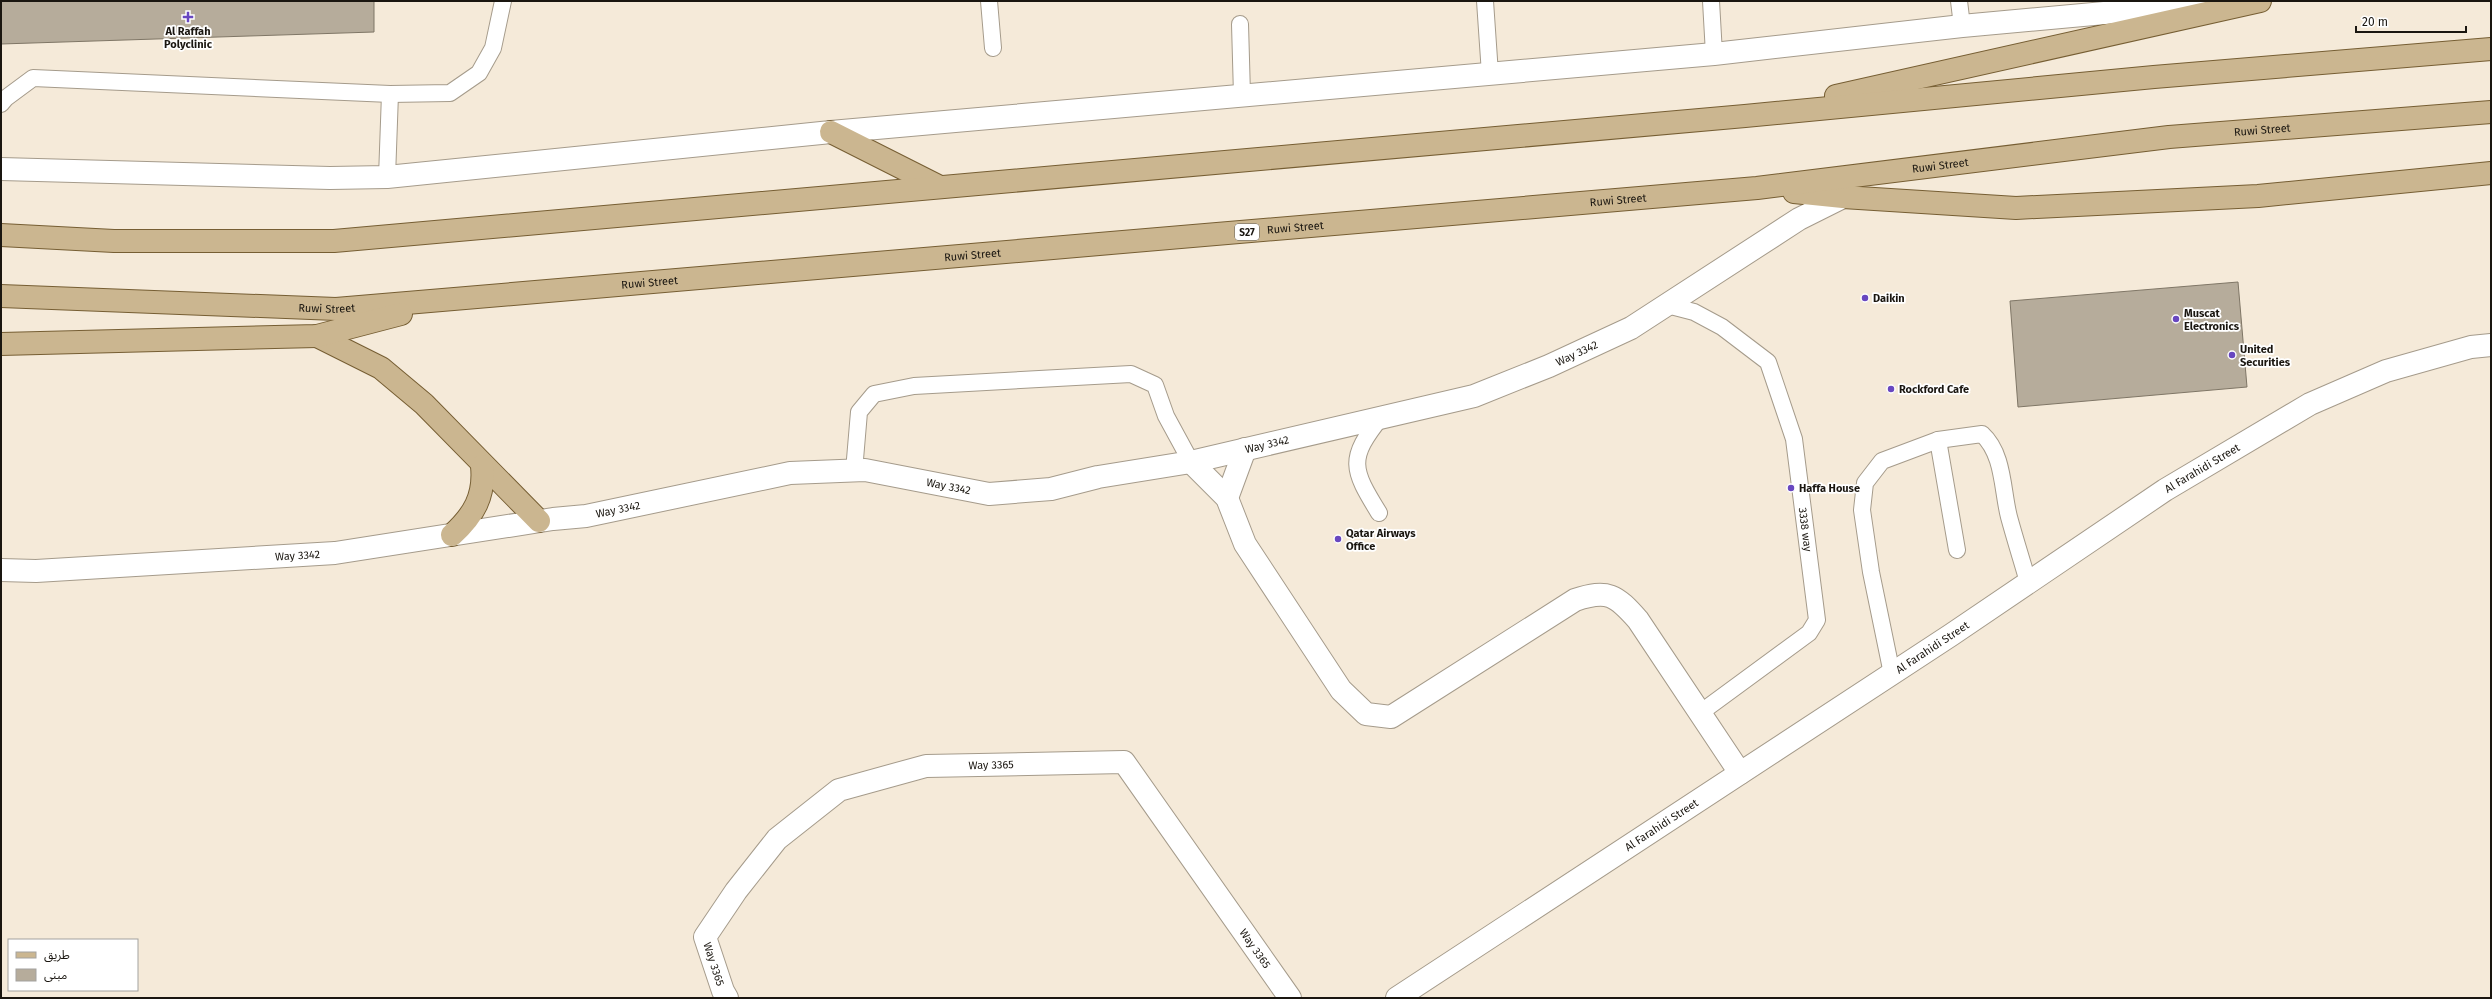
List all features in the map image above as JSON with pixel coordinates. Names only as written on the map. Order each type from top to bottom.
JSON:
[{"type":"main road","points":[[1745,116],[2260,1]]},
{"type":"main road","points":[[1,235],[114,241],[334,241],[1745,116],[2154,77],[2491,49]]},
{"type":"main road","name":"Ruwi Street","points":[[1,296],[336,309],[1757,188],[2169,137],[2491,112]]},
{"type":"main road","points":[[831,132],[940,187]]},
{"type":"main road","points":[[1757,188],[1843,197],[2016,208],[2258,196],[2491,173]]},
{"type":"main road","points":[[1,344],[317,336],[460,298]]},
{"type":"main road","points":[[317,336],[380,368],[424,404],[482,466],[539,521]]},
{"type":"main road","points":[[452,535],[468,521],[479,503],[483,480],[482,466]]},
{"type":"street","points":[[1,169],[330,178],[387,177],[831,132],[1714,54],[1962,26],[2231,1]]},
{"type":"street","name":"Way 3342","points":[[1,570],[36,571],[336,553],[635,506],[790,473],[865,470],[989,494],[1051,489],[1098,477],[1191,462],[1382,416],[1474,396],[1549,366],[1631,328],[1799,219],[1843,197]]},
{"type":"street","name":"Al Farahidi Street","points":[[1397,998],[1892,674],[2165,490],[2310,404],[2386,371],[2471,347],[2491,345]]},
{"type":"street","points":[[1227,498],[1245,449]]},
{"type":"street","points":[[1191,462],[1227,498],[1245,544],[1341,690],[1366,714],[1391,717],[1575,600],[1596,593],[1620,599],[1634,615],[1740,773]]},
{"type":"street","name":"Way 3365","points":[[727,998],[723,991],[705,937],[736,891],[777,839],[839,790],[926,766],[1124,762],[1290,998]]},
{"type":"lane","points":[[1,104],[6,98],[33,78],[390,94],[450,93],[479,73],[493,48],[503,1]]},
{"type":"lane","points":[[989,1],[993,48]]},
{"type":"lane","points":[[1485,1],[1490,74]]},
{"type":"lane","points":[[1710,1],[1714,54]]},
{"type":"lane","points":[[1959,1],[1962,26]]},
{"type":"lane","points":[[1240,24],[1242,95]]},
{"type":"lane","points":[[387,177],[390,94]]},
{"type":"lane","name":"3338 way","points":[[1667,305],[1694,312],[1722,327],[1768,362],[1794,439],[1817,620],[1809,633],[1700,713]]},
{"type":"lane","points":[[854,471],[859,412],[874,394],[914,386],[1131,374],[1155,385],[1166,416],[1191,462]]},
{"type":"lane","points":[[1379,513],[1360,481],[1357,466],[1359,453],[1368,433],[1382,416]]},
{"type":"lane","points":[[1892,674],[1867,548],[1862,510],[1865,483],[1882,461],[1938,440],[1982,434],[1991,442],[2003,479],[2009,516],[2028,582]]},
{"type":"lane","points":[[1938,440],[1957,550]]},
{"type":"building","name":"Al Raffah Polyclinic","points":[[1,1],[374,1],[374,32],[1,44]]},
{"type":"building","points":[[2238,282],[2247,387],[2018,407],[2010,301]]},
{"type":"place","name":"Al Raffah Polyclinic","points":[[188,17]]},
{"type":"place","name":"Daikin","points":[[1865,298]]},
{"type":"place","name":"Muscat Electronics","points":[[2176,319]]},
{"type":"place","name":"United Securities","points":[[2232,355]]},
{"type":"place","name":"Rockford Cafe","points":[[1891,389]]},
{"type":"place","name":"Haffa House","points":[[1791,488]]},
{"type":"place","name":"Qatar Airways Office","points":[[1338,539]]}]
